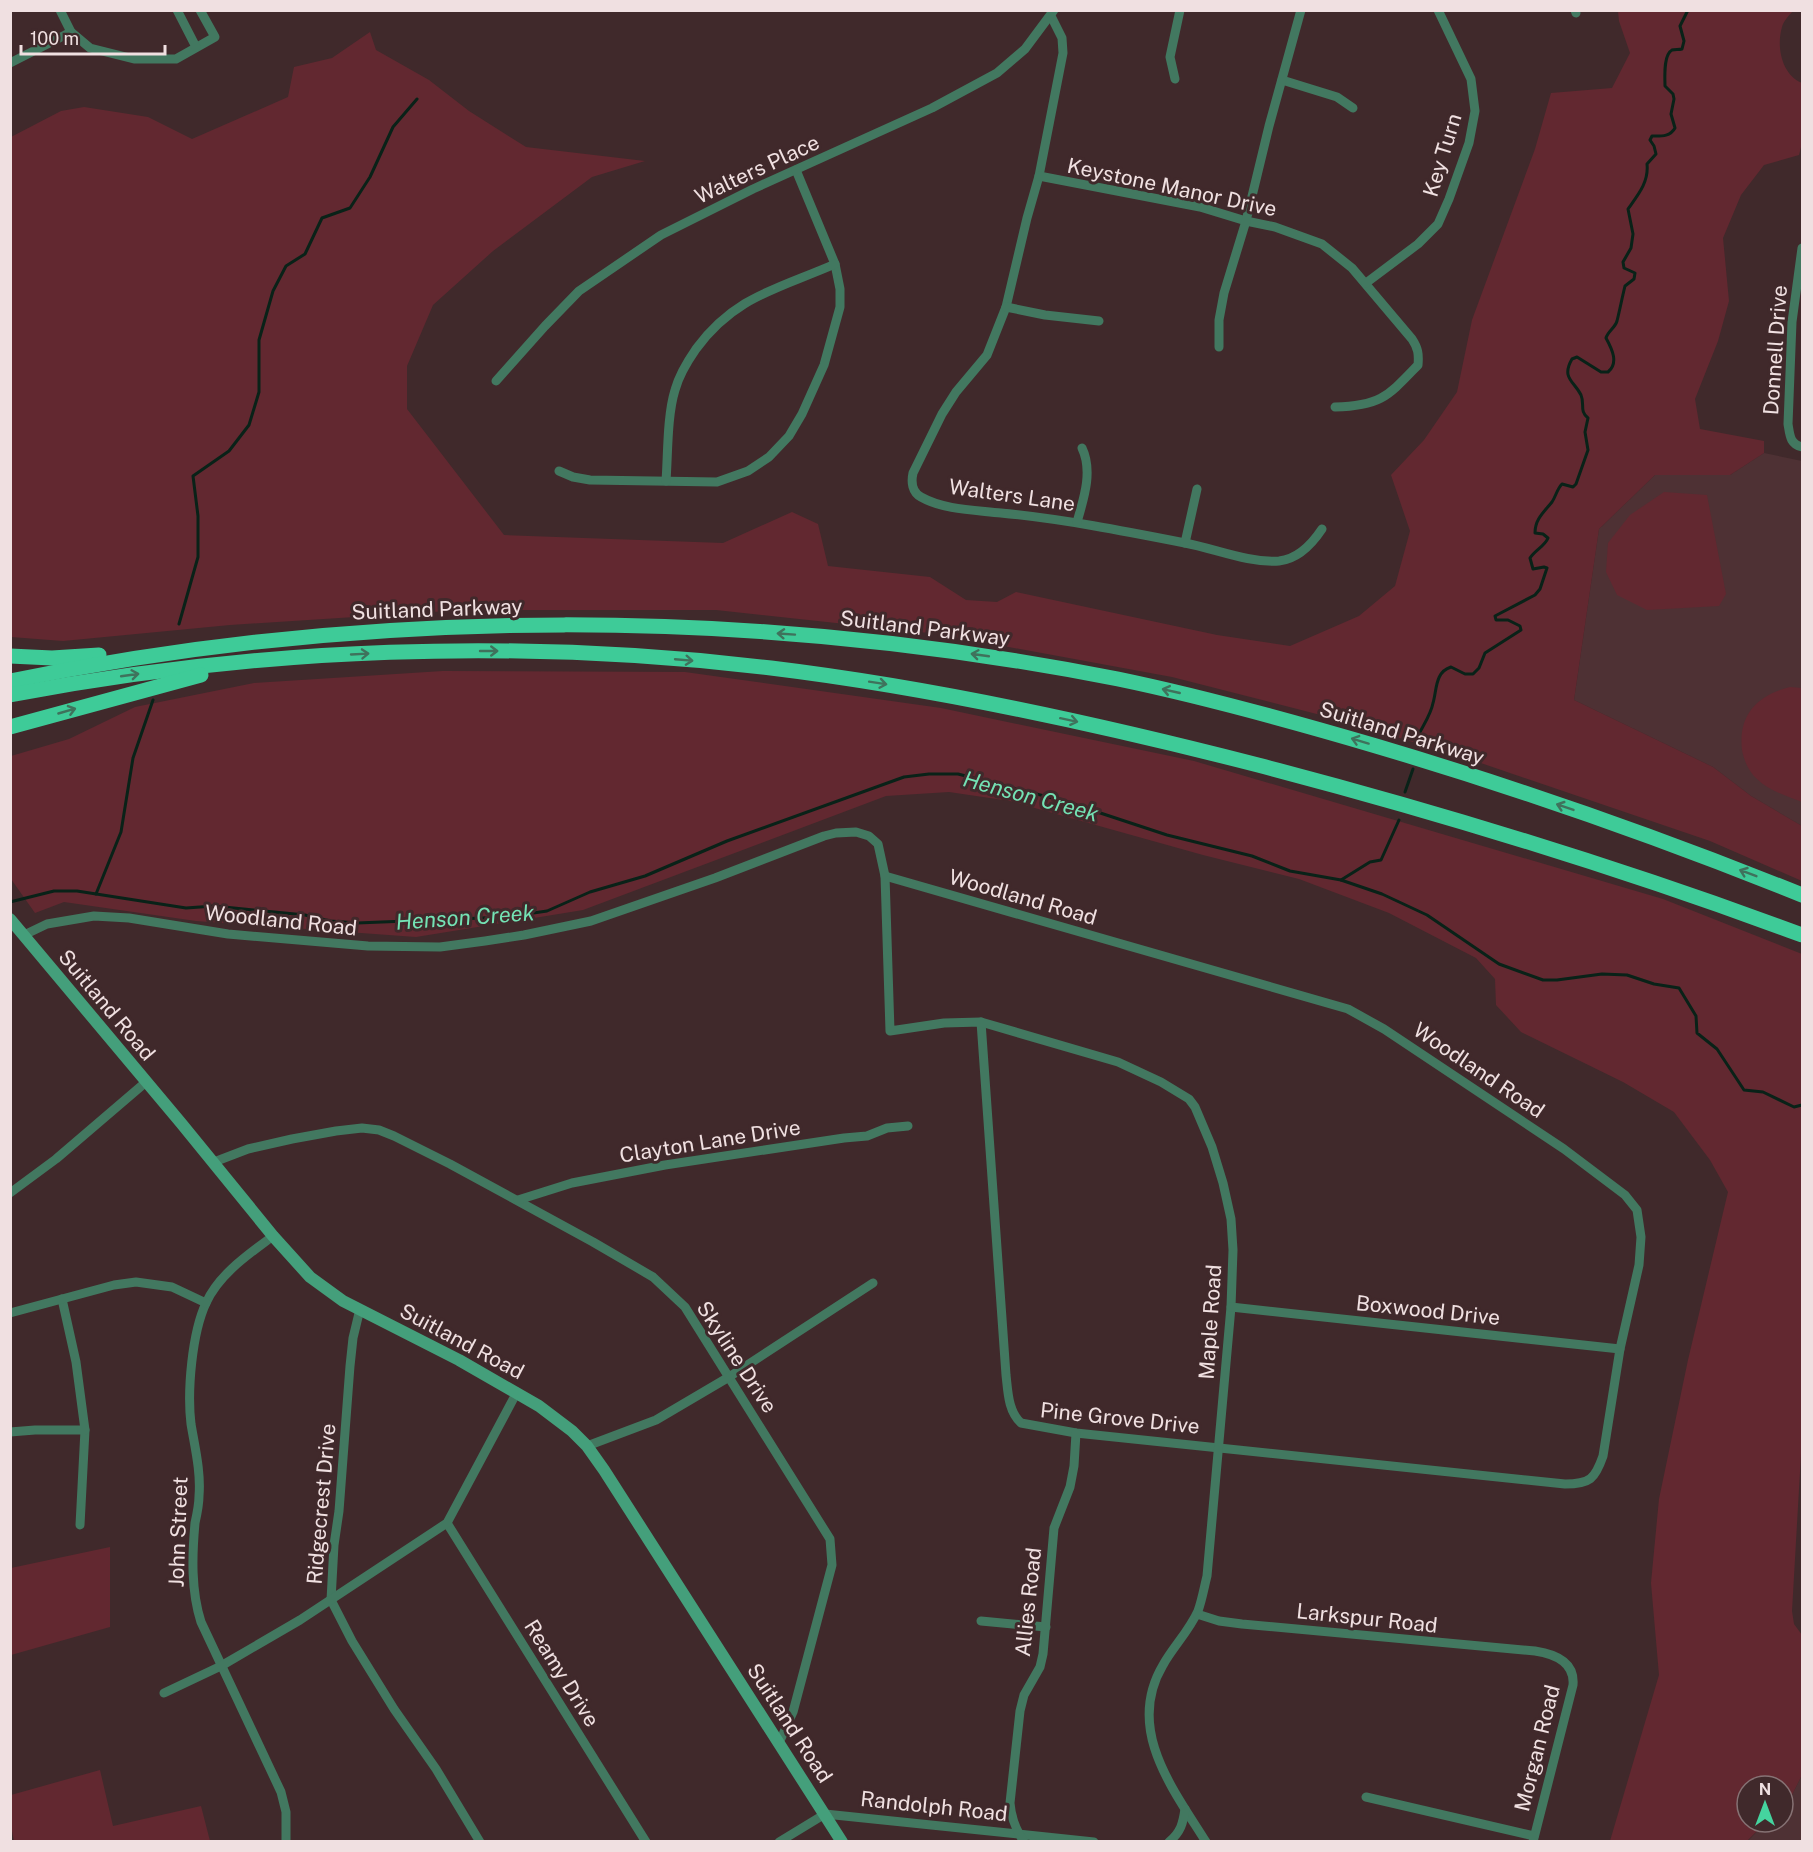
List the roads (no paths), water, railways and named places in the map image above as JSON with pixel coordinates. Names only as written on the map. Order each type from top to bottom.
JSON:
[{"type":"highway","name":"Suitland Parkway","points":[[10,681],[209,647],[316,636],[422,629],[598,626],[809,636],[983,656],[1122,680],[1316,728],[1457,771],[1579,812],[1803,895]]},
{"type":"highway","points":[[10,656],[67,658],[154,647],[209,647]]},
{"type":"highway","name":"Suitland Parkway","points":[[10,695],[158,671],[301,657],[458,651],[632,656],[771,668],[945,695],[1189,748],[1382,798],[1617,870],[1803,935]]},
{"type":"highway","points":[[10,727],[185,678],[245,669],[301,657]]},
{"type":"main road","name":"Suitland Road","points":[[11,920],[214,1162],[273,1236],[310,1277],[343,1300],[517,1392],[557,1419],[587,1446],[842,1842]]},
{"type":"street","points":[[60,10],[71,32],[90,48],[134,59],[176,59],[215,37],[200,10]]},
{"type":"street","points":[[177,10],[196,47]]},
{"type":"street","points":[[1175,79],[1170,60],[1180,10]]},
{"type":"street","points":[[1219,347],[1221,307],[1301,10]]},
{"type":"street","name":"Key Turn","points":[[1366,283],[1418,244],[1438,224],[1469,143],[1475,111],[1471,79],[1438,10]]},
{"type":"street","name":"Walters Place","points":[[496,381],[579,291],[660,235],[753,189],[932,108],[997,73],[1025,49],[1052,13]]},
{"type":"street","name":"Walters Lane","points":[[1052,13],[1062,38],[1063,53],[1040,176],[1027,218],[1006,307],[987,355],[942,414],[913,473],[911,482],[913,489],[918,495],[942,505],[1077,522],[1250,558],[1281,561],[1301,552],[1322,529]]},
{"type":"street","points":[[10,63],[71,32]]},
{"type":"street","points":[[1282,80],[1337,97],[1353,108]]},
{"type":"street","points":[[559,471],[573,477],[590,480],[717,482],[748,471],[769,457],[789,436],[802,414],[824,365],[840,307],[840,289],[835,264],[796,170]]},
{"type":"street","name":"Keystone Manor Drive","points":[[1040,176],[1168,200],[1275,227],[1322,244],[1352,268],[1366,283],[1417,346],[1418,365],[1384,398],[1358,406],[1335,407]]},
{"type":"street","name":"Donnell Drive","points":[[1803,248],[1792,322],[1788,424],[1790,439],[1793,443],[1803,447]]},
{"type":"street","points":[[666,481],[674,391],[689,359],[705,337],[734,310],[773,289],[835,264]]},
{"type":"street","points":[[1006,307],[1045,315],[1099,321]]},
{"type":"street","points":[[1077,522],[1087,468],[1082,448]]},
{"type":"street","points":[[1185,543],[1197,489]]},
{"type":"street","name":"Woodland Road","points":[[24,935],[47,924],[94,916],[129,918],[228,934],[368,946],[440,946],[485,941],[554,929],[607,916],[824,836],[855,832],[869,836],[878,844],[885,876],[1329,1002],[1365,1017],[1564,1149],[1625,1195],[1633,1204],[1639,1219],[1639,1265],[1620,1349],[1603,1456],[1598,1471],[1587,1482],[1579,1484],[1513,1478]]},
{"type":"street","name":"Maple Road","points":[[885,876],[890,1031],[935,1024],[981,1022],[1118,1062],[1161,1082],[1189,1099],[1203,1124],[1223,1182],[1231,1219],[1233,1250],[1231,1307],[1207,1576],[1197,1614],[1154,1680],[1150,1733],[1154,1751],[1166,1779],[1206,1842]]},
{"type":"street","name":"Pine Grove Drive","points":[[981,1022],[1006,1375],[1011,1409],[1015,1418],[1021,1423],[1076,1433],[1513,1478]]},
{"type":"street","points":[[10,1193],[56,1159],[146,1082]]},
{"type":"street","name":"Clayton Lane Drive","points":[[518,1200],[572,1183],[665,1165],[867,1136],[887,1128],[908,1126]]},
{"type":"street","name":"Skyline Drive","points":[[214,1162],[248,1149],[336,1131],[370,1129],[394,1136],[518,1200],[653,1277],[685,1307],[830,1539],[832,1565],[793,1712],[778,1743]]},
{"type":"street","name":"John Street","points":[[273,1236],[238,1263],[223,1279],[206,1303],[195,1341],[189,1389],[191,1423],[199,1470],[193,1580],[198,1613],[281,1792],[286,1812],[286,1842]]},
{"type":"street","points":[[10,1313],[114,1285],[136,1282],[172,1287],[206,1303]]},
{"type":"street","points":[[587,1446],[656,1420],[729,1377],[873,1283]]},
{"type":"street","points":[[62,1299],[77,1372],[85,1430],[80,1525]]},
{"type":"street","name":"Boxwood Drive","points":[[1231,1307],[1620,1349]]},
{"type":"street","name":"Ridgecrest Drive","points":[[360,1309],[351,1357],[339,1511],[334,1545],[332,1600],[352,1641],[400,1718],[436,1769],[480,1842]]},
{"type":"street","points":[[164,1693],[221,1666],[332,1600],[447,1523],[517,1392]]},
{"type":"street","points":[[10,1432],[85,1430]]},
{"type":"street","name":"Allies Road","points":[[1024,1842],[1011,1814],[1010,1803],[1020,1711],[1024,1695],[1040,1667],[1046,1627],[1054,1528],[1060,1507],[1070,1488],[1076,1433]]},
{"type":"street","name":"Reamy Drive","points":[[447,1523],[646,1842]]},
{"type":"street","name":"Larkspur Road","points":[[1197,1614],[1219,1621],[1242,1624],[1536,1651]]},
{"type":"street","points":[[981,1621],[1046,1627]]},
{"type":"street","name":"Morgan Road","points":[[1533,1839],[1573,1681],[1573,1675],[1566,1663],[1554,1655],[1536,1651]]},
{"type":"street","points":[[1366,1797],[1533,1839]]},
{"type":"street","points":[[1169,1842],[1182,1827],[1185,1809]]},
{"type":"street","points":[[779,1842],[825,1814]]},
{"type":"street","name":"Randolph Road","points":[[825,1814],[1094,1842]]},
{"type":"waterway","points":[[1419,734],[1431,711],[1442,673],[1451,667],[1465,674],[1473,674],[1479,668],[1485,653],[1521,630],[1520,626],[1508,620],[1496,620],[1495,616],[1535,595],[1540,589],[1547,568],[1533,569],[1530,558],[1548,538],[1543,534],[1535,533],[1537,524],[1562,484],[1573,487],[1576,484],[1588,450],[1585,432],[1588,418],[1583,410],[1581,395],[1568,375],[1569,365],[1572,359],[1577,357],[1601,372],[1608,372],[1613,364],[1612,351],[1606,338],[1617,321],[1625,286],[1634,279],[1635,273],[1624,268],[1623,262],[1631,248],[1633,234],[1628,209],[1645,182],[1647,164],[1656,154],[1650,140],[1652,136],[1668,134],[1675,128],[1671,114],[1674,99],[1673,94],[1665,86],[1665,67],[1669,53],[1672,50],[1682,49],[1684,41],[1680,26],[1688,10]]},
{"type":"waterway","points":[[179,624],[198,557],[198,516],[193,476],[229,451],[249,425],[259,392],[259,340],[273,291],[286,266],[305,254],[322,218],[350,208],[370,177],[393,127],[417,99]]},
{"type":"waterway","points":[[96,894],[121,832],[133,758],[153,700]]},
{"type":"waterway","points":[[1405,792],[1413,769]]},
{"type":"waterway","name":"Henson Creek","points":[[10,902],[54,891],[77,891],[186,908],[214,906],[305,915],[330,921],[357,923],[507,917],[547,911],[590,892],[645,876],[727,841],[904,777],[958,774],[1064,801],[1167,835],[1252,856],[1290,871],[1341,880],[1382,894],[1427,915],[1499,964],[1543,980],[1602,974],[1627,975],[1654,984],[1679,988],[1696,1016],[1697,1033],[1717,1049],[1744,1090],[1763,1092],[1794,1107],[1802,1105]]},
{"type":"waterway","points":[[1341,880],[1370,862],[1381,860],[1399,820]]}]
